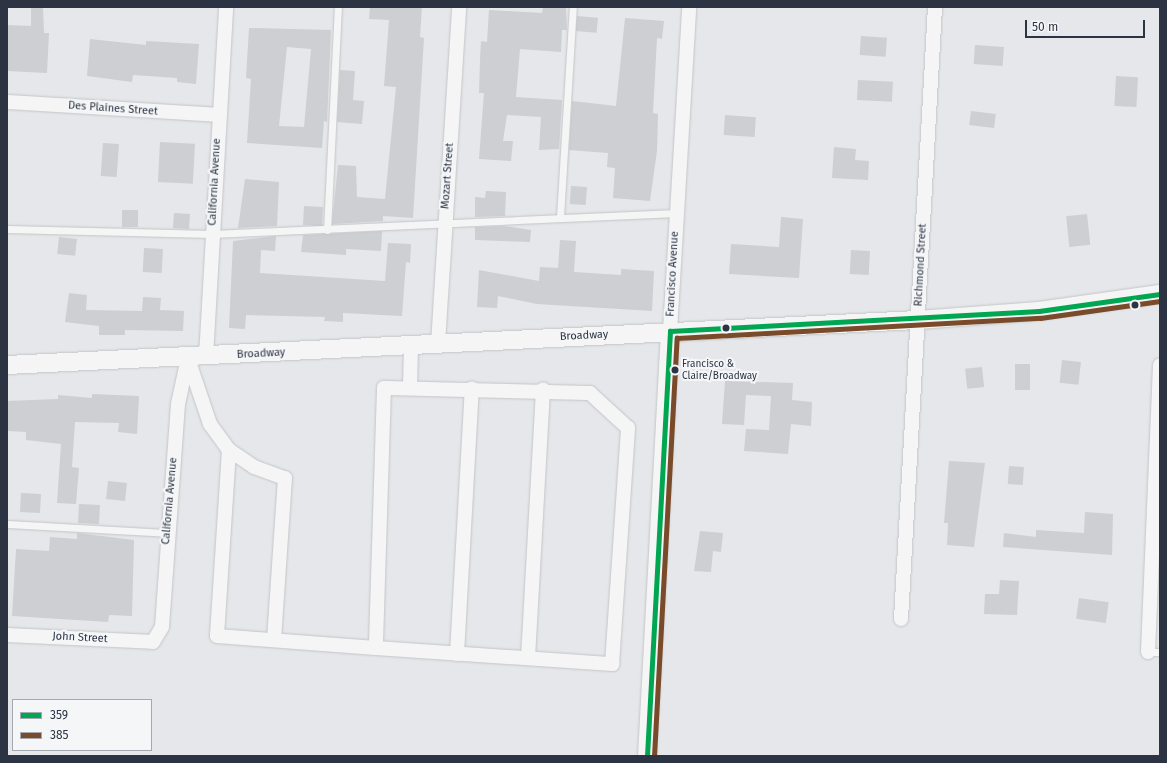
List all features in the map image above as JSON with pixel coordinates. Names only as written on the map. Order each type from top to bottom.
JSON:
[{"type":"street","name":"California Avenue","points":[[206,358],[218,115],[226,7]]},
{"type":"street","name":"Mozart Street","points":[[438,344],[459,7]]},
{"type":"street","name":"Francisco Avenue","points":[[647,756],[689,7]]},
{"type":"street","name":"Richmond Street","points":[[901,619],[935,7]]},
{"type":"street","name":"Des Plaines Street","points":[[7,102],[218,115]]},
{"type":"street","name":"Broadway","points":[[7,366],[206,358],[670,331],[918,320],[1039,311],[1160,294]]},
{"type":"street","points":[[410,387],[411,346]]},
{"type":"street","name":"California Avenue","points":[[153,642],[162,627],[167,533],[178,404],[188,358]]},
{"type":"street","points":[[188,358],[210,424],[229,450],[254,467],[285,478],[274,640]]},
{"type":"street","points":[[1154,652],[1160,365]]},
{"type":"street","points":[[229,450],[217,636],[274,640],[376,648],[457,654],[612,664],[628,428],[590,393],[543,389],[384,388],[376,648]]},
{"type":"street","points":[[457,654],[472,388]]},
{"type":"street","points":[[528,658],[543,389]]},
{"type":"street","name":"John Street","points":[[7,635],[153,642]]},
{"type":"lane","points":[[327,230],[338,7]]},
{"type":"lane","points":[[560,217],[572,7]]},
{"type":"lane","points":[[7,229],[212,234],[327,230],[445,221],[677,213]]},
{"type":"lane","points":[[7,524],[167,533]]},
{"type":"building","points":[[43,7],[44,33],[49,33],[47,73],[7,71],[7,25],[31,26],[31,8]]},
{"type":"building","points":[[370,7],[422,7],[420,37],[424,38],[413,218],[383,216],[383,221],[332,224],[338,165],[356,166],[357,197],[385,199],[396,87],[384,86],[389,20],[369,19]]},
{"type":"building","points":[[543,7],[566,7],[567,30],[562,30],[561,52],[520,49],[516,97],[562,100],[559,149],[539,150],[541,117],[507,115],[503,141],[513,141],[511,161],[479,159],[484,93],[479,93],[481,41],[487,42],[489,10],[542,13]]},
{"type":"building","points":[[577,16],[598,18],[597,33],[576,31]]},
{"type":"building","points":[[625,18],[664,21],[662,39],[657,38],[653,113],[658,114],[657,151],[650,201],[613,198],[615,168],[607,167],[608,153],[569,150],[572,101],[616,106]]},
{"type":"building","points":[[249,28],[331,30],[327,122],[324,121],[322,148],[247,143],[251,79],[246,78]],"holes":[[[287,47],[311,49],[304,127],[279,126]]]},
{"type":"building","points":[[861,36],[887,38],[886,57],[860,55]]},
{"type":"building","points":[[90,39],[146,45],[146,41],[199,44],[196,84],[177,82],[177,78],[133,75],[132,82],[87,76]]},
{"type":"building","points":[[975,45],[1004,47],[1003,66],[974,64]]},
{"type":"building","points":[[340,70],[355,71],[353,100],[364,101],[362,124],[337,122]]},
{"type":"building","points":[[1116,76],[1138,77],[1136,107],[1114,106]]},
{"type":"building","points":[[858,80],[893,82],[892,102],[857,100]]},
{"type":"building","points":[[971,111],[996,114],[994,128],[969,125]]},
{"type":"building","points":[[725,115],[756,117],[755,137],[724,135]]},
{"type":"building","points":[[160,142],[195,144],[193,184],[158,182]]},
{"type":"building","points":[[103,143],[119,144],[117,177],[101,176]]},
{"type":"building","points":[[834,147],[856,149],[855,160],[869,161],[868,180],[832,178]]},
{"type":"building","points":[[245,179],[279,182],[277,226],[238,228]]},
{"type":"building","points":[[571,186],[587,187],[586,205],[570,204]]},
{"type":"building","points":[[486,191],[506,192],[505,216],[475,217],[475,197],[485,198]]},
{"type":"building","points":[[304,206],[323,207],[322,226],[303,225]]},
{"type":"building","points":[[122,210],[138,210],[138,227],[122,227]]},
{"type":"building","points":[[174,213],[190,214],[189,229],[173,228]]},
{"type":"building","points":[[1087,214],[1090,245],[1069,247],[1066,216]]},
{"type":"building","points":[[781,217],[803,219],[799,278],[729,274],[731,244],[779,247]]},
{"type":"building","points":[[504,226],[531,230],[530,242],[475,240],[475,227]]},
{"type":"building","points":[[382,231],[381,251],[346,249],[346,255],[301,252],[303,235]]},
{"type":"building","points":[[276,236],[275,251],[261,250],[260,273],[385,281],[388,243],[411,244],[410,263],[406,262],[402,316],[343,313],[343,322],[324,321],[325,317],[246,315],[245,329],[229,328],[233,241]]},
{"type":"building","points":[[59,237],[77,239],[75,256],[57,254]]},
{"type":"building","points":[[560,240],[576,241],[574,272],[621,275],[621,269],[654,271],[652,311],[537,304],[498,296],[497,308],[477,307],[479,270],[539,281],[540,267],[558,268]]},
{"type":"building","points":[[144,248],[163,249],[162,273],[143,272]]},
{"type":"building","points":[[851,250],[870,251],[869,275],[850,274]]},
{"type":"building","points":[[69,293],[87,295],[86,310],[142,311],[143,297],[161,298],[160,310],[184,311],[183,331],[125,330],[125,335],[99,335],[99,326],[65,322]]},
{"type":"building","points":[[1062,360],[1081,362],[1078,385],[1060,383]]},
{"type":"building","points":[[1015,364],[1030,364],[1030,390],[1015,390]]},
{"type":"building","points":[[982,367],[984,387],[967,389],[965,369]]},
{"type":"building","points":[[725,381],[793,383],[792,400],[812,402],[811,426],[791,424],[788,454],[744,451],[746,429],[769,430],[771,396],[746,395],[744,425],[722,424]]},
{"type":"building","points":[[92,394],[139,396],[137,434],[118,432],[119,423],[75,422],[72,467],[79,468],[76,504],[57,503],[61,444],[26,440],[26,432],[7,431],[7,401],[58,399],[58,395],[92,398]]},
{"type":"building","points":[[949,461],[985,463],[974,547],[947,545],[948,523],[944,523]]},
{"type":"building","points":[[1009,466],[1024,467],[1023,485],[1008,484]]},
{"type":"building","points":[[108,481],[127,483],[125,501],[106,499]]},
{"type":"building","points":[[21,493],[41,494],[40,513],[20,512]]},
{"type":"building","points":[[79,504],[100,505],[99,524],[78,523]]},
{"type":"building","points":[[1085,512],[1113,514],[1112,555],[1003,547],[1004,533],[1036,537],[1036,530],[1084,533]]},
{"type":"building","points":[[700,531],[723,533],[721,552],[713,551],[711,572],[694,571]]},
{"type":"building","points":[[77,533],[134,540],[132,616],[109,615],[108,622],[12,616],[16,549],[49,551],[50,537],[77,539]]},
{"type":"building","points":[[1000,580],[1019,581],[1017,615],[984,614],[985,594],[999,594]]},
{"type":"building","points":[[1079,598],[1109,602],[1106,623],[1076,619]]},
{"type":"transit line","name":"359","points":[[670,331],[1039,311],[1160,294]]},
{"type":"transit line","name":"385","points":[[654,756],[677,338],[1040,318],[1160,301]]},
{"type":"transit line","name":"359","points":[[647,756],[670,331]]},
{"type":"place","name":"Francisco & Claire/Broadway","points":[[675,370]]}]
